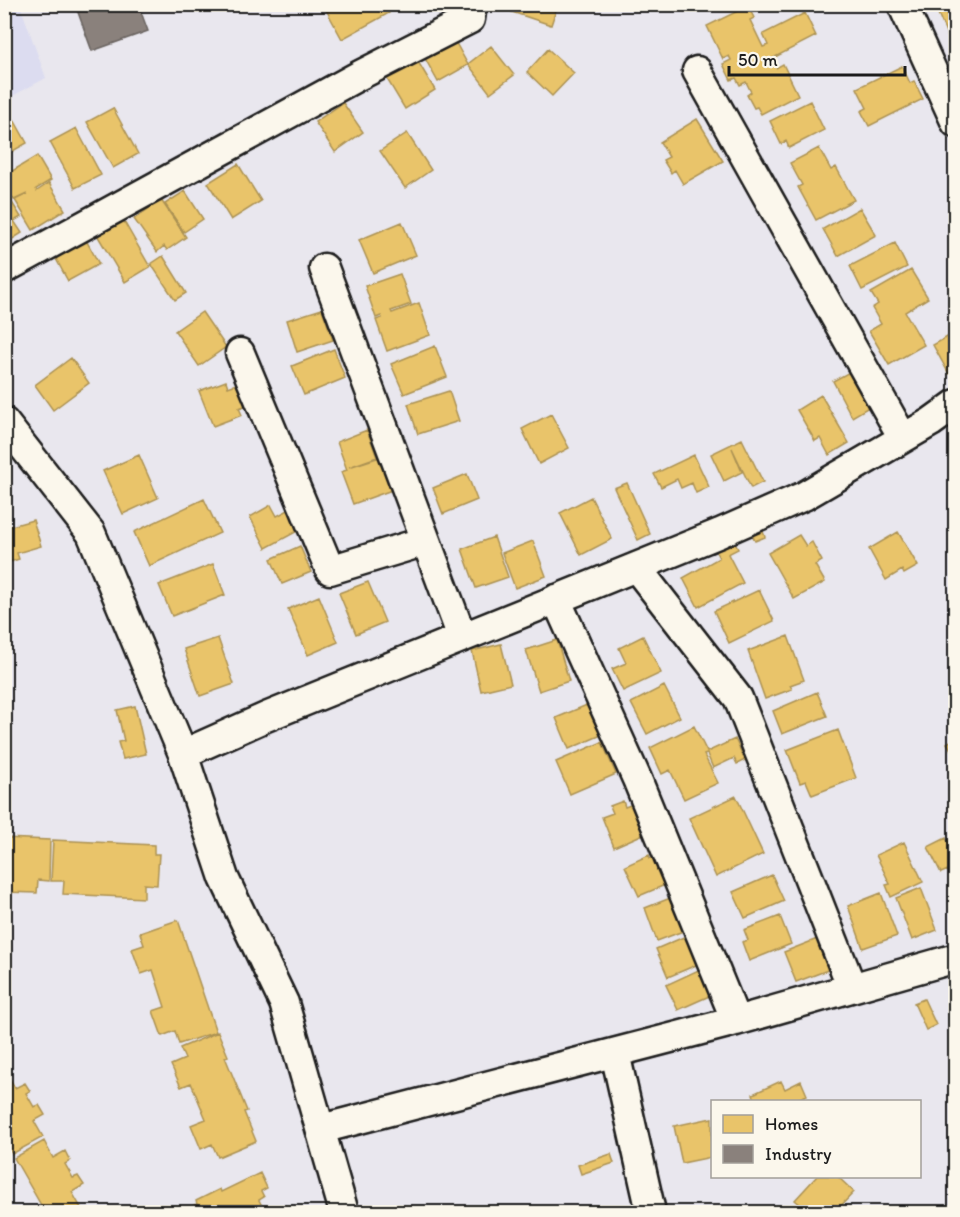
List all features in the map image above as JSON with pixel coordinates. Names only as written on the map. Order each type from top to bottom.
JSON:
[{"type":"street","points":[[4,269],[360,75],[470,19],[472,4]]},
{"type":"street","points":[[903,4],[956,123]]},
{"type":"street","points":[[697,71],[903,438]]},
{"type":"street","points":[[324,268],[462,637]]},
{"type":"street","points":[[240,353],[330,570],[426,541]]},
{"type":"street","points":[[183,754],[266,717],[636,567],[804,496],[932,422],[956,404]]},
{"type":"street","points":[[4,422],[91,533],[183,754],[224,878],[284,1003],[344,1212]]},
{"type":"street","points":[[636,567],[738,698],[852,988]]},
{"type":"street","points":[[556,599],[637,779],[736,1021]]},
{"type":"street","points":[[321,1129],[736,1021],[956,958]]},
{"type":"street","points":[[615,1053],[651,1212]]},
{"type":"shaded area","points":[[5,4],[20,5],[46,78],[5,100]]},
{"type":"building: Homes","points":[[323,4],[384,4],[389,13],[342,39]]},
{"type":"building: Homes","points":[[515,4],[558,4],[551,25],[512,12]]},
{"type":"building: Homes","points":[[934,4],[956,4],[956,42],[951,44]]},
{"type":"building: Homes","points":[[748,6],[754,18],[750,20],[763,47],[768,45],[763,34],[805,13],[816,36],[771,59],[776,68],[783,64],[798,95],[761,114],[757,107],[754,108],[747,95],[751,92],[746,82],[740,85],[736,78],[731,80],[723,64],[731,60],[729,56],[723,59],[707,26]]},
{"type":"building: Homes","points":[[451,34],[468,65],[438,82],[421,51]]},
{"type":"building: Homes","points":[[491,46],[514,75],[490,93],[468,64]]},
{"type":"building: Homes","points":[[548,49],[574,73],[552,96],[527,72]]},
{"type":"building: Homes","points":[[417,60],[435,90],[405,109],[387,79]]},
{"type":"building: Homes","points":[[902,66],[910,83],[914,81],[923,99],[869,126],[861,111],[867,108],[857,88]]},
{"type":"building: Homes","points":[[810,101],[824,130],[789,148],[786,141],[781,144],[770,121]]},
{"type":"building: Homes","points":[[343,103],[363,132],[335,152],[315,122]]},
{"type":"building: Homes","points":[[113,108],[138,154],[113,168],[87,122]]},
{"type":"building: Homes","points":[[8,109],[27,143],[4,156],[4,111]]},
{"type":"building: Homes","points":[[697,119],[723,161],[683,184],[675,170],[671,173],[663,160],[669,157],[660,142]]},
{"type":"building: Homes","points":[[76,128],[101,175],[75,188],[50,142]]},
{"type":"building: Homes","points":[[407,133],[431,170],[405,188],[380,151]]},
{"type":"building: Homes","points":[[819,148],[831,170],[836,167],[854,200],[816,220],[798,187],[802,185],[790,163]]},
{"type":"building: Homes","points":[[37,156],[51,180],[36,189],[37,191],[49,183],[65,210],[33,230],[15,200],[27,194],[14,200],[4,184],[4,176]]},
{"type":"building: Homes","points":[[238,164],[261,201],[231,220],[208,183]]},
{"type":"building: Homes","points":[[185,191],[203,219],[184,232],[165,204]]},
{"type":"building: Homes","points":[[161,200],[186,237],[167,250],[164,246],[157,252],[134,219]]},
{"type":"building: Homes","points":[[11,201],[21,217],[14,221],[22,233],[11,240],[4,229],[4,205]]},
{"type":"building: Homes","points":[[860,208],[876,235],[838,256],[823,229]]},
{"type":"building: Homes","points":[[122,218],[150,267],[125,282],[96,233]]},
{"type":"building: Homes","points":[[402,222],[416,255],[373,273],[359,240]]},
{"type":"building: Homes","points":[[86,240],[99,264],[68,281],[55,257]]},
{"type":"building: Homes","points":[[895,243],[907,267],[862,290],[850,266]]},
{"type":"building: Homes","points":[[163,256],[186,293],[175,300],[151,264]]},
{"type":"building: Homes","points":[[911,270],[928,298],[905,312],[924,345],[889,365],[869,331],[881,324],[872,308],[878,304],[871,293]]},
{"type":"building: Homes","points":[[400,274],[411,304],[391,311],[392,313],[419,303],[430,335],[387,351],[376,320],[382,318],[381,316],[376,318],[365,286]]},
{"type":"building: Homes","points":[[322,309],[333,340],[297,352],[287,320]]},
{"type":"building: Homes","points":[[202,312],[226,347],[199,366],[175,331]]},
{"type":"building: Homes","points":[[956,332],[956,370],[949,374],[933,345]]},
{"type":"building: Homes","points":[[435,346],[447,377],[404,394],[391,364]]},
{"type":"building: Homes","points":[[334,349],[345,378],[304,395],[292,366]]},
{"type":"building: Homes","points":[[71,358],[89,383],[53,410],[35,385]]},
{"type":"building: Homes","points":[[855,369],[874,404],[852,417],[833,381]]},
{"type":"building: Homes","points":[[226,381],[228,387],[242,382],[250,404],[239,408],[242,415],[213,426],[199,391]]},
{"type":"building: Homes","points":[[449,391],[459,421],[418,434],[408,404]]},
{"type":"building: Homes","points":[[821,395],[849,443],[829,455],[820,438],[815,441],[797,410]]},
{"type":"building: Homes","points":[[551,414],[569,448],[539,464],[522,429]]},
{"type":"building: Homes","points":[[367,430],[377,457],[349,467],[380,457],[392,490],[353,504],[341,472],[347,470],[337,442]]},
{"type":"building: Homes","points":[[742,439],[763,482],[751,488],[732,448],[742,472],[724,481],[711,454]]},
{"type":"building: Homes","points":[[139,455],[158,498],[123,514],[103,471]]},
{"type":"building: Homes","points":[[694,455],[709,487],[696,493],[692,483],[681,488],[677,479],[661,487],[654,474]]},
{"type":"building: Homes","points":[[467,474],[477,500],[443,514],[433,488]]},
{"type":"building: Homes","points":[[627,483],[650,534],[638,540],[614,488]]},
{"type":"building: Homes","points":[[591,497],[612,539],[581,555],[560,513]]},
{"type":"building: Homes","points":[[204,499],[220,533],[149,566],[134,532]]},
{"type":"building: Homes","points":[[271,505],[277,516],[296,506],[307,526],[266,548],[250,517]]},
{"type":"building: Homes","points":[[33,520],[41,546],[17,553],[19,559],[4,564],[4,528]]},
{"type":"building: Homes","points":[[760,523],[765,537],[755,541],[749,527]]},
{"type":"building: Homes","points":[[729,532],[738,549],[728,554],[743,583],[698,607],[683,578],[719,558],[711,542]]},
{"type":"building: Homes","points":[[898,532],[918,566],[904,574],[902,570],[886,580],[869,549]]},
{"type":"building: Homes","points":[[799,535],[806,546],[812,542],[822,561],[815,565],[825,582],[794,599],[768,553]]},
{"type":"building: Homes","points":[[494,537],[508,577],[476,588],[462,549]]},
{"type":"building: Homes","points":[[533,541],[546,576],[515,588],[502,553]]},
{"type":"building: Homes","points":[[300,546],[311,572],[282,584],[271,559]]},
{"type":"building: Homes","points":[[213,564],[225,595],[172,616],[159,585]]},
{"type":"building: Homes","points":[[368,582],[385,622],[356,634],[339,593]]},
{"type":"building: Homes","points":[[759,590],[774,621],[729,643],[714,611]]},
{"type":"building: Homes","points":[[319,596],[338,642],[308,655],[288,609]]},
{"type":"building: Homes","points":[[643,636],[661,673],[623,691],[612,669],[626,663],[619,648]]},
{"type":"building: Homes","points":[[788,636],[804,680],[790,685],[792,689],[765,699],[748,651]]},
{"type":"building: Homes","points":[[218,638],[234,684],[200,696],[184,649]]},
{"type":"building: Homes","points":[[557,640],[569,681],[539,691],[526,650]]},
{"type":"building: Homes","points":[[501,644],[511,684],[481,691],[472,651]]},
{"type":"building: Homes","points":[[664,686],[680,717],[647,734],[631,703]]},
{"type":"building: Homes","points":[[817,692],[827,716],[782,734],[773,711]]},
{"type":"building: Homes","points":[[594,702],[606,733],[569,749],[556,718]]},
{"type":"building: Homes","points":[[135,706],[146,754],[123,759],[118,742],[124,741],[117,710]]},
{"type":"building: Homes","points":[[694,726],[707,752],[735,739],[745,760],[737,764],[734,758],[713,768],[707,754],[704,755],[718,783],[684,799],[670,770],[662,774],[650,748]]},
{"type":"building: Homes","points":[[838,730],[856,778],[812,795],[806,781],[800,783],[787,750]]},
{"type":"building: Homes","points":[[956,738],[956,758],[947,743]]},
{"type":"building: Homes","points":[[602,742],[616,774],[570,794],[556,762]]},
{"type":"building: Homes","points":[[736,796],[763,854],[716,877],[689,818]]},
{"type":"building: Homes","points":[[623,801],[625,807],[636,803],[648,832],[614,847],[602,817],[613,813],[610,806]]},
{"type":"building: Homes","points":[[4,838],[50,840],[49,881],[38,880],[37,893],[4,892]]},
{"type":"building: Homes","points":[[946,838],[956,855],[956,874],[951,876],[948,870],[941,873],[928,847]]},
{"type":"building: Homes","points":[[53,840],[154,845],[154,854],[159,854],[157,885],[144,884],[144,898],[63,894],[64,881],[51,881]]},
{"type":"building: Homes","points":[[904,842],[923,882],[891,897],[886,885],[890,884],[876,855]]},
{"type":"building: Homes","points":[[659,854],[672,882],[639,896],[625,866],[649,855],[650,858]]},
{"type":"building: Homes","points":[[772,875],[784,901],[745,918],[733,892]]},
{"type":"building: Homes","points":[[921,888],[937,930],[912,940],[896,898]]},
{"type":"building: Homes","points":[[881,893],[897,936],[863,948],[848,906]]},
{"type":"building: Homes","points":[[678,895],[691,928],[657,941],[645,908]]},
{"type":"building: Homes","points":[[780,916],[791,944],[749,961],[742,942],[748,940],[744,930]]},
{"type":"building: Homes","points":[[178,920],[216,1032],[179,1044],[175,1031],[162,1036],[153,1011],[165,1007],[153,970],[141,974],[132,949],[144,945],[140,933]]},
{"type":"building: Homes","points":[[693,933],[701,963],[668,977],[656,949]]},
{"type":"building: Homes","points":[[825,936],[841,965],[796,982],[784,952]]},
{"type":"building: Homes","points":[[705,967],[716,993],[678,1010],[666,985]]},
{"type":"building: Homes","points":[[924,999],[936,1025],[926,1030],[914,1003]]},
{"type":"building: Homes","points":[[218,1032],[256,1141],[218,1157],[212,1144],[201,1149],[191,1125],[206,1119],[191,1083],[181,1087],[171,1065],[185,1059],[180,1048]]},
{"type":"building: Homes","points":[[5,1070],[15,1088],[25,1083],[30,1091],[26,1093],[34,1107],[39,1105],[45,1115],[34,1121],[43,1137],[12,1154],[4,1139]]},
{"type":"building: Homes","points":[[781,1081],[785,1089],[801,1081],[807,1095],[798,1100],[755,1100],[753,1094]]},
{"type":"building: Homes","points":[[711,1118],[711,1157],[682,1163],[674,1126]]},
{"type":"building: Homes","points":[[44,1141],[53,1158],[65,1151],[70,1161],[65,1164],[73,1178],[78,1176],[84,1185],[72,1192],[81,1208],[72,1212],[45,1212],[14,1158]]},
{"type":"building: Homes","points":[[611,1154],[614,1163],[581,1174],[578,1165]]},
{"type":"building: Homes","points":[[260,1173],[267,1188],[261,1191],[264,1197],[259,1200],[262,1206],[257,1208],[259,1212],[180,1212],[220,1189],[221,1192]]},
{"type":"building: Homes","points":[[815,1178],[839,1178],[854,1192],[835,1212],[809,1212],[795,1200]]},
{"type":"building: Industry","points":[[75,4],[138,4],[148,31],[92,51]]}]
